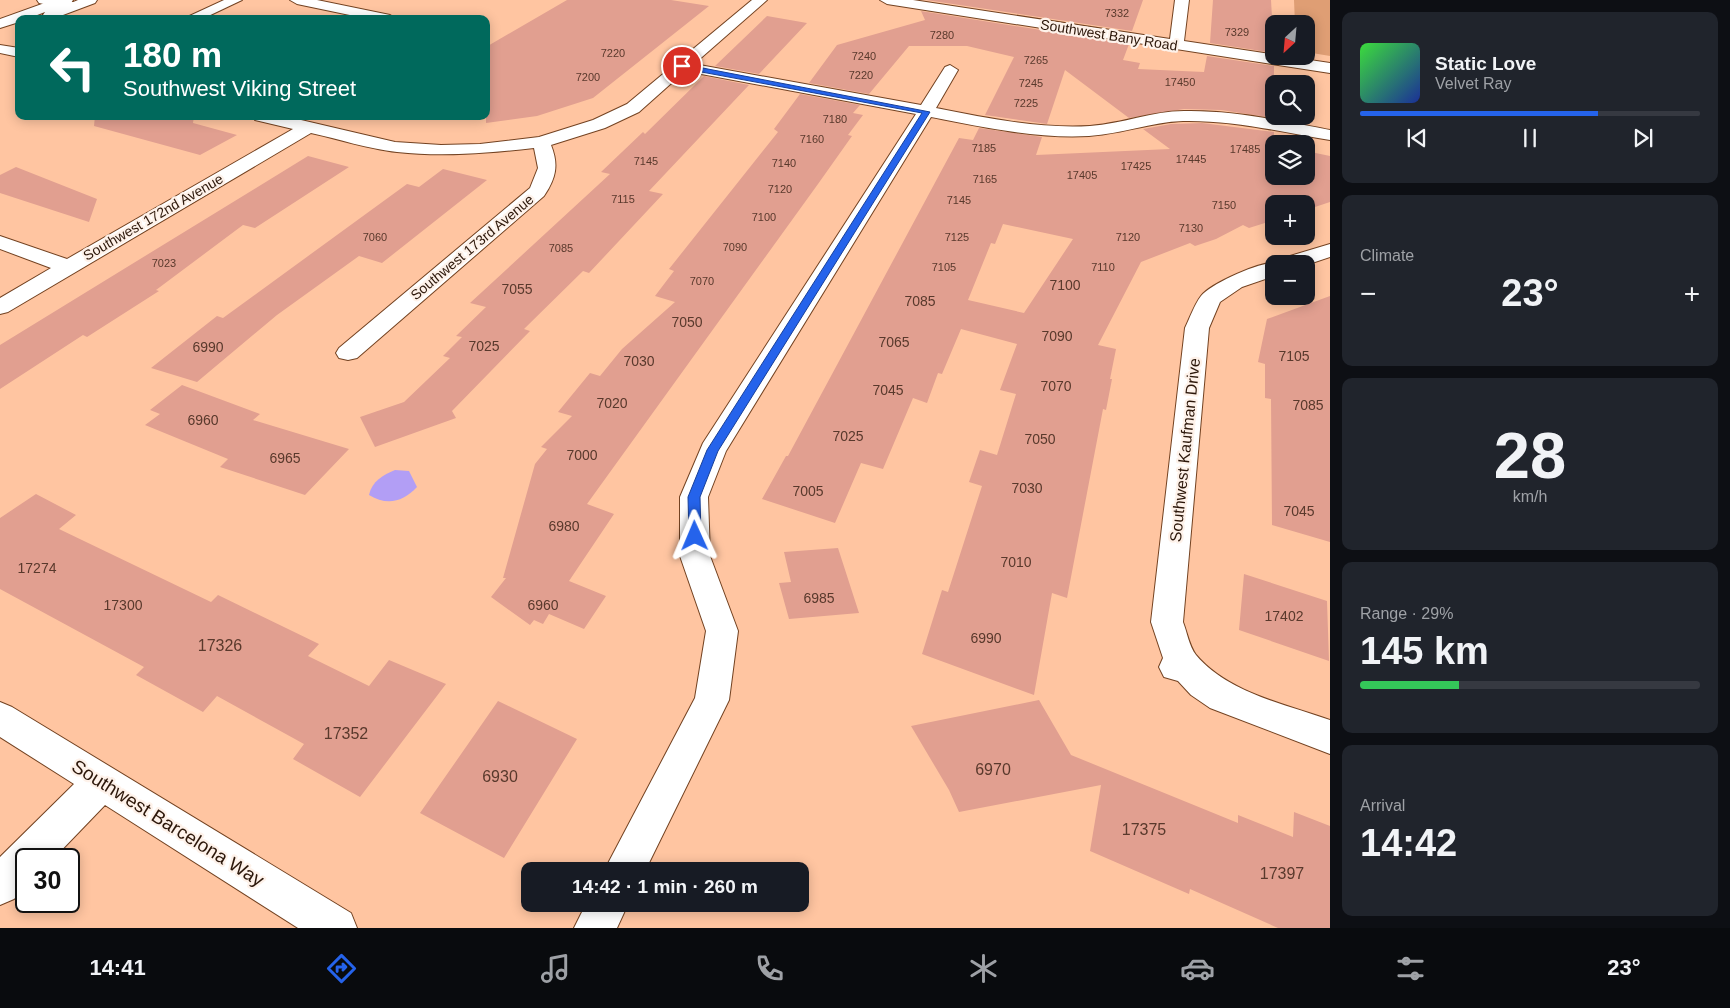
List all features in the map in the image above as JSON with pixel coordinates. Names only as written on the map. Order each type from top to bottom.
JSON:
[{"type":"street","points":[[25,15],[60,2],[90,0]]},
{"type":"street","points":[[199,15],[235,0]]},
{"type":"street","points":[[297,0],[370,15]]},
{"type":"street","points":[[276,120],[395,147],[470,149],[541,142],[599,124],[633,108],[760,0]]},
{"type":"street","name":"Southwest Bany Road","points":[[887,0],[1329,68]]},
{"type":"street","points":[[1177,45],[1182,0]]},
{"type":"street","points":[[44,15],[60,2]]},
{"type":"street","points":[[0,24],[15,18]]},
{"type":"street","points":[[0,33],[15,27]]},
{"type":"street","points":[[0,49],[15,53]]},
{"type":"street","points":[[682,66],[1016,128],[1058,132],[1102,130],[1143,121],[1182,116],[1231,119],[1330,136]]},
{"type":"street","points":[[1329,68],[1329,85]]},
{"type":"street","points":[[629,862],[712,700],[722,631],[696,556],[694,497],[710,458],[926,112],[950,70]]},
{"type":"street","name":"Southwest 172nd Avenue","points":[[0,307],[307,128]]},
{"type":"street","name":"Southwest 173rd Avenue","points":[[348,353],[537,192],[548,175],[548,161],[541,142]]},
{"type":"street","points":[[0,242],[68,267]]},
{"type":"street","points":[[1315,255],[1330,250]]},
{"type":"street","name":"Southwest Kaufman Drive","points":[[1265,272],[1234,282],[1210,299],[1197,328],[1167,622],[1179,665],[1203,684],[1222,697],[1330,737]]},
{"type":"street","name":"Southwest Barcelona Way","points":[[0,718],[336,928]]},
{"type":"street","points":[[0,885],[102,782]]},
{"type":"street","points":[[595,928],[604,912]]},
{"type":"shaded area","points":[[1294,0],[1330,0],[1330,56],[1315,54],[1315,15],[1295,15]]},
{"type":"shaded area","points":[[395,470],[409,471],[417,487],[406,496],[394,501],[382,500],[369,495],[370,490],[379,479]]},
{"type":"building","points":[[567,0],[671,0],[709,6],[593,98],[537,116],[486,123],[486,120],[490,120],[490,45]]},
{"type":"building","points":[[926,0],[1143,0],[1132,31]]},
{"type":"building","points":[[1213,0],[1271,0],[1272,15],[1265,15],[1265,52],[1210,43]]},
{"type":"building","points":[[921,11],[1129,44],[1123,60],[1140,63],[1138,69],[1204,72],[1207,56],[1274,66],[1274,75],[1265,75],[1265,117],[1221,110],[1184,109],[1129,118],[1065,70],[1047,124],[985,115],[1014,57],[967,46],[909,46],[869,94],[809,83],[837,45],[925,20]]},
{"type":"building","points":[[767,16],[807,23],[759,74],[715,66]]},
{"type":"building","points":[[704,76],[749,85],[649,191],[663,194],[589,273],[583,271],[524,329],[530,331],[452,411],[456,418],[375,447],[360,417],[404,402],[450,358],[443,356],[462,337],[456,336],[486,307],[470,303],[610,174],[601,172],[643,132],[645,134]]},
{"type":"building","points":[[800,94],[860,105],[853,113],[863,115],[848,135],[852,136],[818,184],[587,504],[614,514],[569,581],[606,596],[584,629],[549,614],[543,624],[534,620],[530,625],[491,597],[506,578],[503,578],[535,464],[547,449],[541,447],[572,416],[558,412],[590,373],[600,376],[622,349],[675,302],[655,296],[674,271],[669,269],[778,132],[774,129]]},
{"type":"building","points":[[95,120],[193,120],[193,123],[237,135],[200,155],[94,126]]},
{"type":"building","points":[[1202,123],[1274,132],[1274,135],[1265,135],[1265,185],[1315,185],[1315,153],[1330,156],[1330,202],[1315,207],[1315,195],[1265,195],[1265,223],[1249,228],[1243,225],[1216,239],[1195,246],[1190,243],[1141,262],[1098,345],[1116,349],[1110,379],[1112,379],[1106,410],[1103,409],[1067,598],[1052,593],[1034,695],[922,654],[942,590],[948,592],[982,486],[969,482],[980,450],[997,455],[1016,394],[1000,390],[1017,344],[961,329],[942,374],[938,373],[927,403],[913,398],[883,469],[861,463],[835,523],[762,499],[786,456],[788,456],[959,138],[973,140],[979,128],[1042,137],[1036,155],[1170,149],[1143,129],[1171,124]],"holes":[[[1003,224],[1073,239],[1024,313],[968,300],[991,243],[995,244]]]},
{"type":"building","points":[[308,156],[349,167],[255,228],[243,225],[156,290],[159,291],[87,337],[83,335],[0,389],[0,345]]},
{"type":"building","points":[[16,167],[97,199],[89,222],[0,193],[0,175]]},
{"type":"building","points":[[443,169],[487,180],[382,263],[359,256],[277,315],[197,382],[151,368],[217,316],[223,318],[407,184],[419,187]]},
{"type":"building","points":[[1330,296],[1330,542],[1272,525],[1271,399],[1265,398],[1265,364],[1258,362],[1267,319],[1305,305],[1315,305],[1315,301]]},
{"type":"building","points":[[182,385],[260,414],[253,420],[349,449],[305,495],[220,467],[228,459],[145,425],[160,414],[150,410]]},
{"type":"building","points":[[36,494],[76,515],[59,529],[211,602],[218,595],[319,644],[308,656],[369,686],[389,660],[446,684],[360,797],[293,759],[304,744],[217,696],[203,712],[136,675],[144,667],[0,589],[0,518]]},
{"type":"building","points":[[838,548],[859,613],[789,619],[779,583],[791,582],[784,552]]},
{"type":"building","points":[[1244,574],[1327,601],[1329,661],[1239,630]]},
{"type":"building","points":[[1039,700],[1071,755],[1238,823],[1238,815],[1293,837],[1294,812],[1330,826],[1330,928],[1278,928],[1190,889],[1189,894],[1090,851],[1101,785],[959,812],[949,790],[911,726]]},
{"type":"building","points":[[498,701],[577,739],[504,858],[420,813]]},
{"type":"route","points":[[682,66],[926,112],[713,450],[694,497],[695,536]]}]
